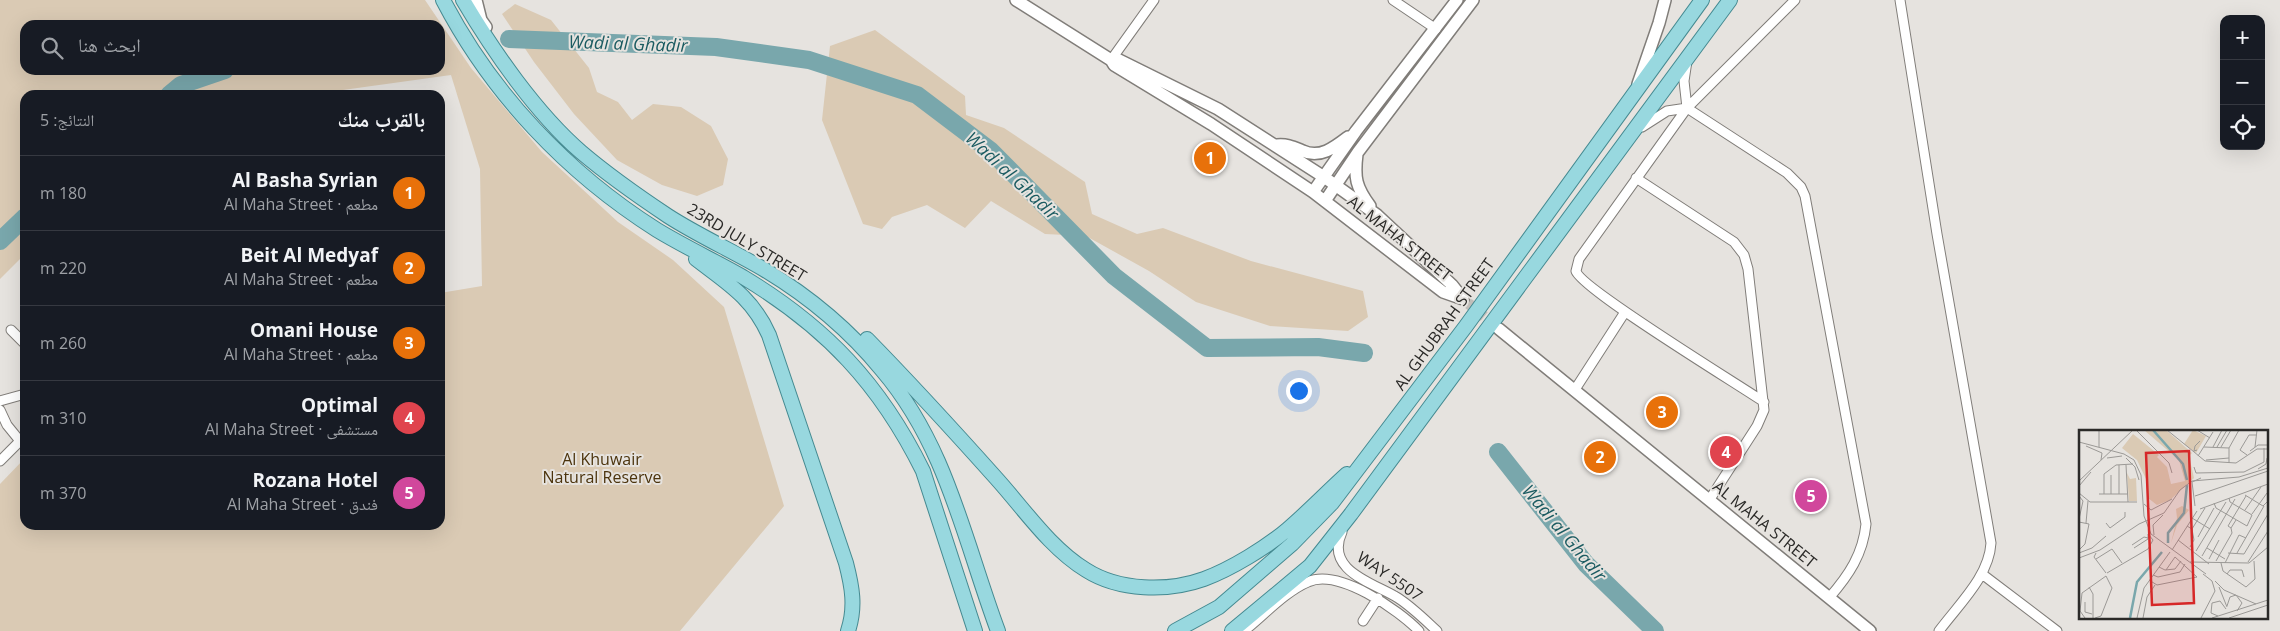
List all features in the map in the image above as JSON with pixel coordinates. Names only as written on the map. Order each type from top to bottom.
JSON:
[{"type":"main road","name":"23RD JULY STREET","points":[[443,0],[482,66],[559,156],[588,180],[657,230],[743,277],[784,304],[816,329],[873,387],[911,446],[923,471],[975,631]]},
{"type":"main road","name":"23RD JULY STREET","points":[[463,0],[484,36],[523,88],[580,150],[668,216],[765,270],[820,310],[860,344],[883,370],[908,404],[927,436],[948,481],[998,631]]},
{"type":"main road","name":"AL GHUBRAH STREET","points":[[1175,631],[1219,607],[1292,544],[1332,503],[1370,454],[1702,0]]},
{"type":"main road","points":[[1232,631],[1310,566],[1352,514],[1632,134],[1688,54],[1730,0]]},
{"type":"main road","points":[[657,230],[731,284],[744,296],[762,320],[783,374],[846,563],[853,609],[848,631]]},
{"type":"main road","points":[[765,270],[794,279],[828,304],[865,338],[972,451],[1059,549],[1088,571],[1107,579],[1127,584],[1165,587],[1204,579],[1220,572],[1287,530],[1323,495],[1370,454]]},
{"type":"street","points":[[476,0],[482,20],[523,88]]},
{"type":"street","name":"AL MAHA STREET","points":[[1016,0],[1111,60],[1114,65],[1211,124],[1313,192],[1443,292],[1463,299],[1452,285],[1377,215],[1336,185],[1218,109],[1117,59],[1111,60]]},
{"type":"street","points":[[1111,60],[1154,0]]},
{"type":"street","points":[[1393,0],[1436,29]]},
{"type":"street","points":[[1313,192],[1356,131],[1458,0]]},
{"type":"street","points":[[1325,201],[1358,152],[1473,0]]},
{"type":"street","points":[[1634,93],[1660,23],[1665,0]]},
{"type":"street","points":[[1764,402],[1625,312],[1582,280],[1576,271],[1579,259],[1687,108],[1795,0]]},
{"type":"street","points":[[1900,0],[1937,234],[1992,543],[1989,559],[1982,574],[1939,631]]},
{"type":"street","points":[[1687,108],[1684,81],[1688,54]]},
{"type":"street","points":[[1632,134],[1657,116],[1666,112],[1687,108],[1788,173],[1801,187],[1805,196],[1866,524],[1861,552],[1849,574],[1829,598]]},
{"type":"street","points":[[1276,145],[1286,144],[1310,154],[1321,154],[1356,131]]},
{"type":"street","points":[[1358,152],[1355,172],[1358,190],[1377,215]]},
{"type":"street","points":[[1636,178],[1727,236],[1740,248],[1748,269],[1764,402],[1761,418],[1710,499]]},
{"type":"street","points":[[1574,391],[1625,312]]},
{"type":"street","name":"AL MAHA STREET","points":[[1499,329],[1870,631]]},
{"type":"street","points":[[11,330],[20,339]]},
{"type":"street","points":[[0,401],[20,395]]},
{"type":"street","points":[[0,410],[8,425],[20,435]]},
{"type":"street","points":[[0,461],[20,441]]},
{"type":"street","name":"WAY 5507","points":[[1352,514],[1338,543],[1338,552],[1346,568],[1351,573],[1398,598],[1437,631]]},
{"type":"street","points":[[1982,574],[2057,631]]},
{"type":"street","name":"WAY 5507","points":[[1244,631],[1309,581],[1327,580],[1351,586],[1378,598],[1419,631]]},
{"type":"street","points":[[1363,621],[1378,598]]},
{"type":"green space","name":"Al Khuwair Natural Reserve","points":[[0,0],[425,0],[439,20],[20,20],[20,75],[445,75],[445,30],[471,68],[542,152],[618,222],[673,260],[724,307],[784,506],[680,631],[0,631],[0,484],[20,463],[20,530],[445,530],[445,292],[482,286],[480,169],[451,75],[343,90],[20,90],[20,259],[0,279]]},
{"type":"green space","points":[[515,4],[551,20],[589,68],[597,92],[618,102],[632,120],[653,104],[681,107],[711,126],[728,159],[723,185],[697,196],[662,185],[617,160],[574,114],[534,62],[502,14]]},
{"type":"green space","points":[[875,30],[965,96],[966,115],[1004,128],[1085,182],[1092,214],[1137,234],[1163,228],[1251,261],[1363,291],[1368,317],[1348,331],[1270,326],[1196,302],[1149,271],[1086,236],[1045,234],[991,201],[965,228],[927,205],[892,217],[882,229],[863,224],[822,120],[830,46]]},
{"type":"waterway","name":"Wadi al Ghadir","points":[[509,39],[716,47],[809,60],[917,95],[991,151],[1114,276],[1207,348],[1318,347],[1364,353]]},
{"type":"waterway","name":"Wadi al Ghadir","points":[[175,90],[181,85],[210,75]]},
{"type":"waterway","name":"Wadi al Ghadir","points":[[0,241],[20,222]]},
{"type":"waterway","name":"Wadi al Ghadir","points":[[1498,452],[1586,564],[1655,631]]},
{"type":"tunnel","points":[[1463,299],[1498,328]]},
{"type":"place","name":"Al Basha Syrian","points":[[1210,158]]},
{"type":"place","name":"Omani House","points":[[1662,412]]},
{"type":"place","name":"Optimal","points":[[1726,452]]},
{"type":"place","name":"Beit Al Medyaf","points":[[1600,457]]},
{"type":"place","name":"Rozana Hotel","points":[[1811,496]]}]
